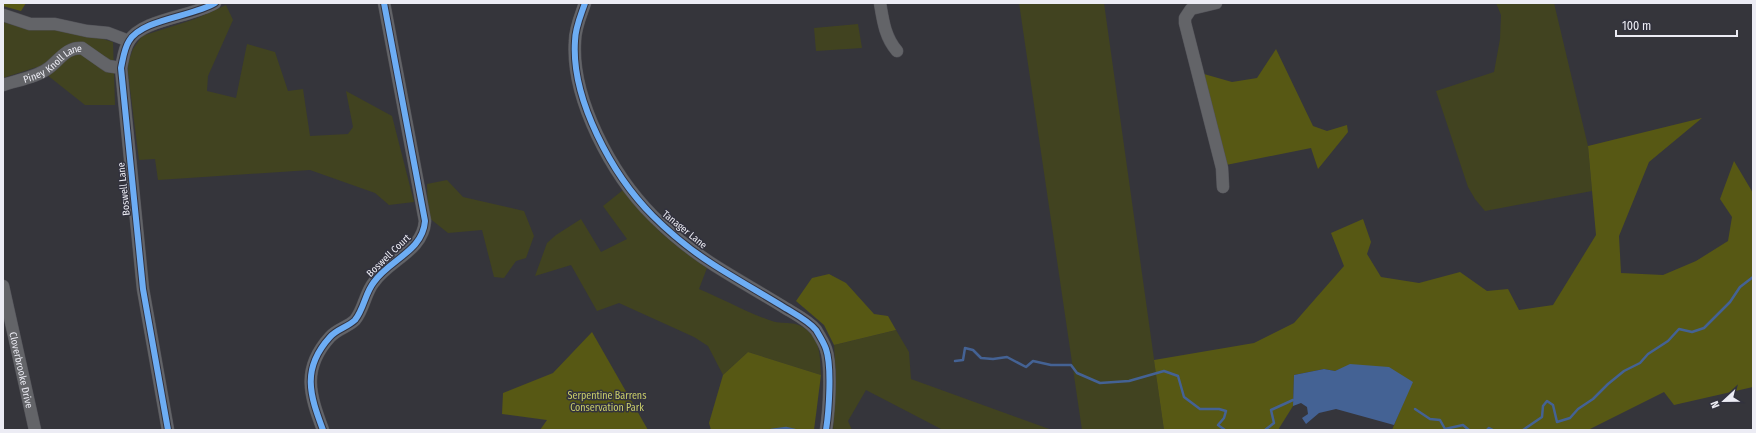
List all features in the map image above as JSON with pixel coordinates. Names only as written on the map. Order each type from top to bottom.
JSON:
[{"type":"street","name":"Boswell Lane","points":[[168,430],[143,289],[121,68],[123,54],[129,41],[135,34],[146,27],[192,14],[215,3]]},
{"type":"street","name":"Boswell Court","points":[[324,430],[311,394],[310,383],[310,372],[318,355],[330,337],[356,318],[373,282],[417,243],[425,228],[424,213],[384,3]]},
{"type":"street","name":"Tanager Lane","points":[[585,3],[574,40],[576,77],[583,100],[602,143],[621,176],[652,214],[670,232],[714,265],[791,311],[810,324],[816,331],[826,349],[830,368],[828,421],[826,430]]},
{"type":"street","points":[[880,3],[883,22],[890,42],[897,51]]},
{"type":"street","points":[[1216,3],[1190,9],[1186,18],[1186,23],[1222,168],[1223,187]]},
{"type":"street","points":[[3,15],[30,24],[55,24],[86,31],[108,33],[129,41]]},
{"type":"street","name":"Piney Knoll Lane","points":[[3,85],[42,72],[50,67],[60,57],[77,48],[82,48],[108,66],[121,68]]},
{"type":"street","name":"Cloverbrooke Drive","points":[[3,286],[35,430]]},
{"type":"green space","points":[[3,3],[26,3],[21,11],[3,6]]},
{"type":"green space","points":[[1019,3],[1104,3],[1164,430],[1082,430]]},
{"type":"green space","points":[[1496,3],[1554,3],[1588,146],[1592,191],[1485,211],[1475,199],[1468,187],[1436,91],[1494,72],[1500,39],[1501,15]]},
{"type":"green space","points":[[226,5],[233,20],[208,76],[207,91],[236,98],[247,44],[275,52],[288,91],[303,89],[310,136],[348,134],[353,127],[346,91],[392,116],[414,202],[389,205],[375,193],[310,170],[158,180],[155,159],[139,160],[127,65],[133,49],[142,36],[195,19]]},
{"type":"green space","points":[[3,22],[24,28],[51,28],[93,36],[113,42],[115,105],[85,105],[37,67],[3,78]]},
{"type":"green space","points":[[858,24],[862,48],[816,51],[814,28]]},
{"type":"green space","points":[[1276,49],[1313,126],[1327,131],[1347,125],[1348,132],[1318,169],[1311,148],[1226,165],[1204,74],[1232,82],[1257,78]]},
{"type":"green space","points":[[1702,118],[1649,162],[1619,236],[1621,273],[1663,275],[1696,261],[1728,241],[1732,217],[1720,199],[1734,161],[1753,193],[1753,387],[1674,405],[1664,392],[1588,430],[1392,430],[1412,382],[1348,366],[1335,371],[1324,369],[1294,375],[1293,406],[1278,430],[1164,430],[1154,360],[1254,343],[1294,323],[1344,266],[1331,233],[1363,219],[1371,242],[1367,254],[1381,277],[1419,283],[1460,272],[1487,291],[1508,289],[1519,310],[1553,305],[1596,235],[1588,146]]},
{"type":"green space","points":[[447,180],[463,197],[524,211],[534,236],[526,258],[516,261],[504,278],[494,277],[482,230],[448,233],[428,217],[427,184]]},
{"type":"green space","points":[[623,190],[661,233],[707,268],[699,289],[763,318],[798,325],[812,334],[819,351],[821,375],[748,352],[723,375],[708,346],[694,337],[619,303],[597,311],[571,265],[535,276],[547,243],[556,235],[581,219],[601,252],[627,239],[603,206]]},
{"type":"green space","points":[[829,274],[846,283],[874,314],[888,316],[896,330],[834,345],[824,325],[796,301],[812,278]]},
{"type":"green space","points":[[896,330],[909,352],[911,379],[1052,430],[943,430],[866,390],[848,421],[852,430],[833,430],[836,377],[834,345]]},
{"type":"green space","name":"Serpentine Barrens Conservation Park","points":[[592,332],[648,430],[540,430],[547,420],[502,414],[503,393],[553,373]]},
{"type":"green space","points":[[748,352],[821,375],[814,430],[711,430],[709,423],[723,375]]},
{"type":"water","points":[[1350,364],[1389,367],[1413,382],[1394,425],[1336,409],[1319,413],[1306,424],[1302,418],[1308,414],[1307,407],[1301,403],[1293,406],[1294,375],[1324,369],[1335,371]]},
{"type":"waterway","points":[[1523,430],[1542,417],[1543,406],[1547,401],[1553,405],[1557,422],[1570,418],[1578,409],[1593,399],[1624,371],[1640,363],[1648,354],[1668,341],[1679,329],[1692,332],[1704,328],[1730,302],[1740,287],[1753,277]]},
{"type":"waterway","points":[[955,361],[963,360],[965,348],[973,350],[981,358],[993,359],[1007,357],[1026,367],[1033,361],[1051,365],[1071,365],[1077,373],[1100,383],[1129,381],[1164,371],[1178,376],[1184,397],[1200,409],[1219,409],[1226,411],[1224,418],[1218,425],[1225,430]]},
{"type":"waterway","points":[[1265,430],[1274,423],[1271,410],[1293,400]]},
{"type":"waterway","points":[[1415,409],[1430,419],[1440,420],[1445,429],[1463,425],[1469,430]]},
{"type":"waterway","points":[[771,430],[786,428],[795,430]]},
{"type":"waterway","points":[[1487,430],[1489,428],[1493,430]]},
{"type":"cycle path","points":[[168,430],[143,289],[121,68],[126,47],[135,34],[156,23],[194,12],[215,3]]},
{"type":"cycle path","points":[[323,430],[312,394],[311,382],[315,360],[330,337],[355,320],[371,286],[380,274],[412,248],[423,231],[425,221],[384,3]]},
{"type":"cycle path","points":[[585,3],[576,31],[576,63],[580,87],[587,111],[609,158],[623,180],[638,199],[674,236],[706,260],[800,317],[816,330],[826,349],[829,366],[829,401],[826,430]]}]
